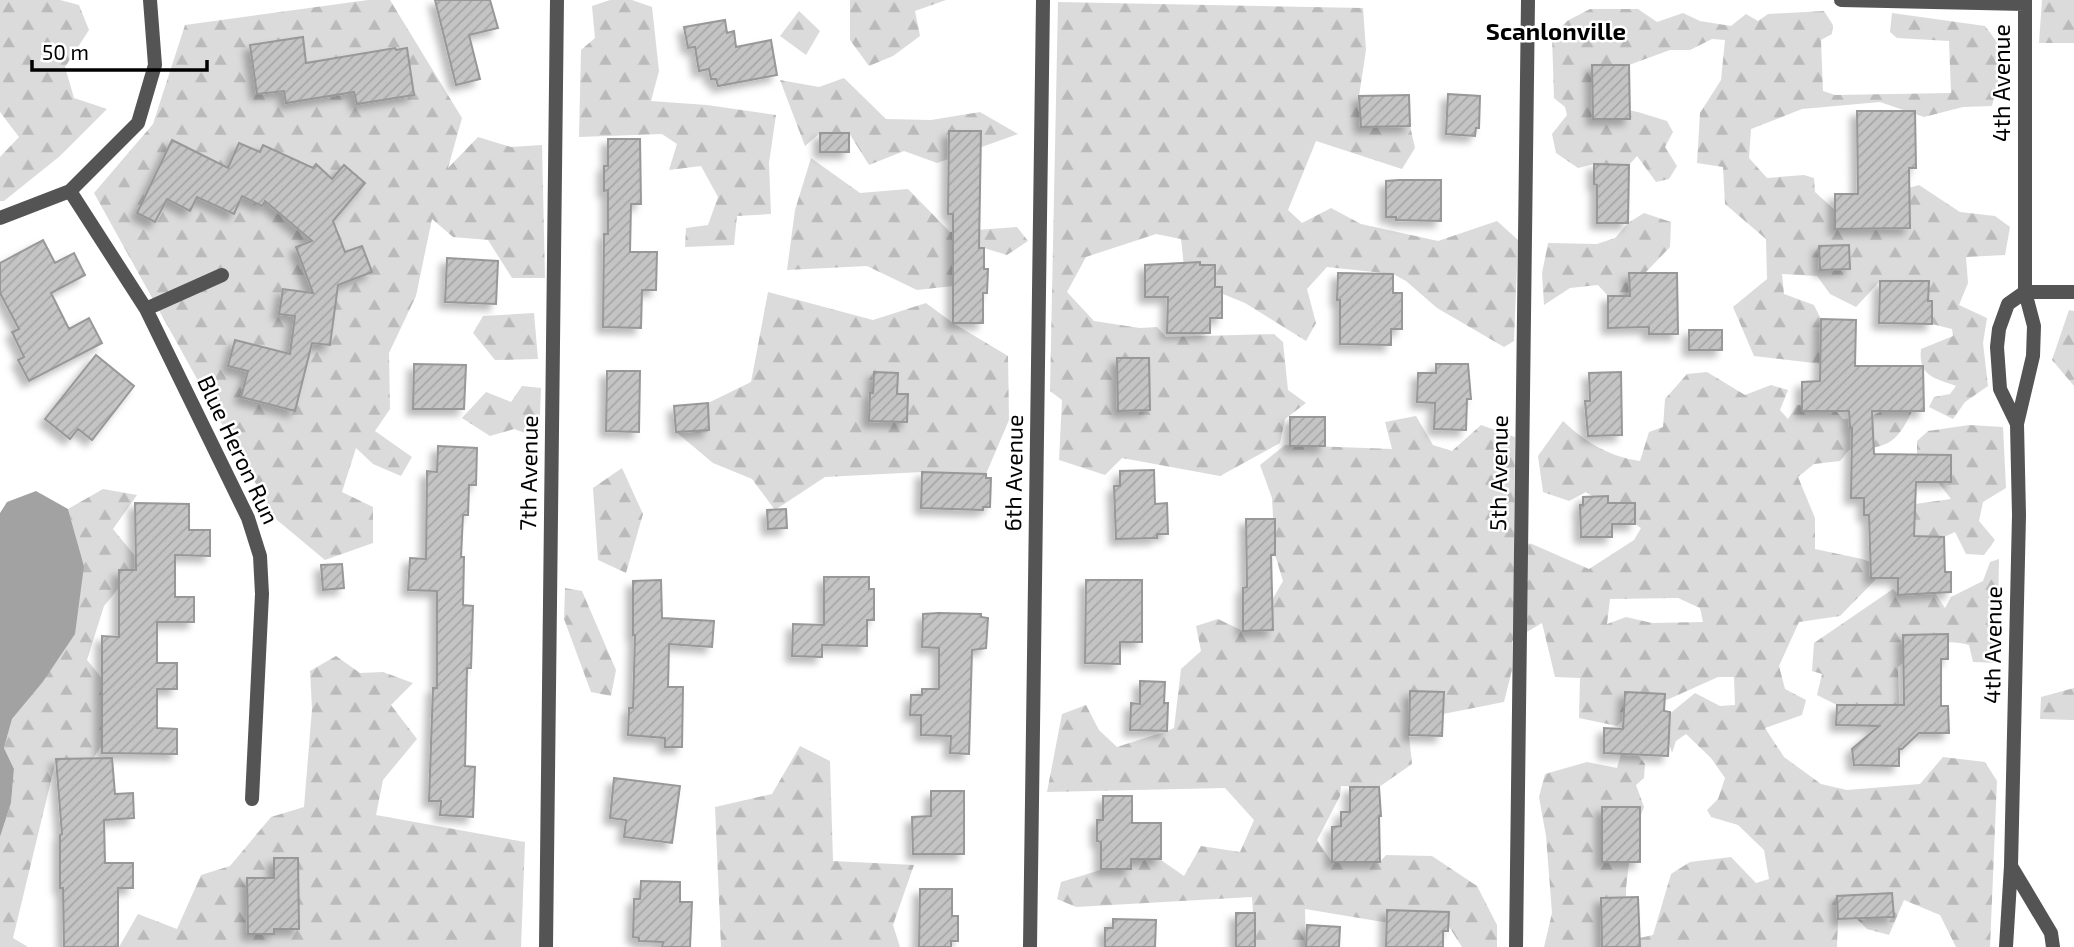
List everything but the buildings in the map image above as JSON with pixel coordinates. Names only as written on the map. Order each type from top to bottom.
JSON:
[{"type":"street","points":[[0,218],[70,191],[138,123],[155,65],[150,0]]},
{"type":"street","name":"7th Avenue","points":[[546,947],[557,0]]},
{"type":"street","name":"6th Avenue","points":[[1030,947],[1043,0]]},
{"type":"street","name":"5th Avenue","points":[[1516,947],[1528,0]]},
{"type":"street","points":[[1840,0],[2025,2]]},
{"type":"street","name":"4th Avenue","points":[[2006,947],[2011,866],[2019,515],[2017,425],[2033,356],[2034,326],[2025,292],[2025,2]]},
{"type":"street","name":"Blue Heron Run","points":[[70,191],[146,309],[248,518],[260,556],[262,594],[252,799]]},
{"type":"street","points":[[146,309],[222,275]]},
{"type":"street","points":[[2025,292],[2074,292]]},
{"type":"street","name":"4th Avenue","points":[[2017,425],[2000,389],[1997,347],[1999,329],[2008,304],[2025,292]]},
{"type":"street","points":[[2011,866],[2051,933],[2053,947]]},
{"type":"green space","points":[[0,0],[60,0],[79,5],[89,30],[65,67],[74,98],[107,109],[60,156],[4,201],[0,201],[0,157],[19,137],[0,112]]},
{"type":"green space","points":[[368,0],[390,0],[462,118],[448,168],[478,137],[511,147],[542,145],[545,278],[512,278],[488,240],[453,237],[432,219],[416,296],[389,353],[390,409],[375,431],[412,457],[401,476],[373,464],[356,448],[342,492],[373,507],[373,543],[325,560],[277,520],[94,193],[153,124],[185,25]]},
{"type":"green space","points":[[610,0],[632,0],[652,7],[659,71],[651,101],[707,105],[776,115],[769,163],[771,214],[737,216],[734,245],[685,247],[686,228],[708,225],[718,197],[701,166],[669,170],[677,144],[662,134],[579,137],[581,50],[595,38],[592,6]]},
{"type":"green space","points":[[850,0],[946,0],[915,11],[920,36],[893,56],[869,66],[850,40]]},
{"type":"green space","points":[[2042,0],[2074,0],[2074,43],[2039,43]]},
{"type":"green space","points":[[1058,2],[1363,8],[1366,50],[1359,96],[1361,127],[1410,126],[1415,148],[1402,169],[1316,141],[1288,210],[1302,223],[1331,208],[1361,224],[1438,241],[1497,221],[1518,240],[1514,341],[1504,347],[1437,308],[1406,281],[1393,274],[1327,267],[1307,289],[1316,323],[1306,341],[1245,303],[1223,294],[1184,267],[1181,239],[1156,234],[1086,257],[1067,292],[1094,321],[1140,328],[1157,327],[1166,337],[1274,334],[1283,342],[1288,390],[1306,403],[1285,419],[1280,443],[1220,476],[1122,458],[1105,475],[1059,460],[1062,400],[1050,391]]},
{"type":"green space","points":[[1590,9],[1638,9],[1657,22],[1683,13],[1700,21],[1731,26],[1746,14],[1758,21],[1768,14],[1824,11],[1833,25],[1832,34],[1821,40],[1823,91],[1835,95],[1951,93],[1949,41],[1897,38],[1890,32],[1892,13],[1985,26],[2000,46],[1998,81],[1992,106],[1963,107],[1924,117],[1880,102],[1802,109],[1751,129],[1749,158],[1767,178],[1804,175],[1814,178],[1815,192],[1835,210],[1919,185],[1960,212],[1995,216],[2010,227],[2005,255],[1966,257],[1968,283],[1959,305],[1987,318],[1983,343],[1988,386],[1965,402],[1953,419],[1929,407],[1934,397],[1950,394],[1956,386],[1929,375],[1922,365],[1921,349],[1953,336],[1952,329],[1932,324],[1933,302],[1928,301],[1928,281],[1880,281],[1856,307],[1830,294],[1817,276],[1782,274],[1784,294],[1814,305],[1821,319],[1820,341],[1844,344],[1839,366],[1754,356],[1733,307],[1767,279],[1766,239],[1725,204],[1723,167],[1697,163],[1700,113],[1721,80],[1725,40],[1712,39],[1690,50],[1670,50],[1629,65],[1593,93],[1612,107],[1667,121],[1673,132],[1665,147],[1677,166],[1669,179],[1656,182],[1637,156],[1629,165],[1594,164],[1578,168],[1556,153],[1552,134],[1567,115],[1565,107],[1554,98],[1552,36],[1567,21]]},
{"type":"green space","points":[[799,11],[820,31],[806,55],[780,36]]},
{"type":"green space","points":[[844,78],[886,119],[931,120],[980,112],[1018,134],[937,163],[904,151],[869,165],[849,133],[820,133],[805,146],[780,80],[819,87]]},
{"type":"green space","points":[[811,158],[860,193],[908,189],[950,232],[1017,227],[1028,241],[1007,255],[984,248],[953,248],[953,286],[917,290],[867,266],[787,270],[795,210]]},
{"type":"green space","points":[[1644,213],[1671,222],[1670,247],[1645,273],[1630,273],[1630,296],[1608,296],[1598,285],[1570,288],[1544,305],[1542,273],[1548,243],[1597,244],[1615,238],[1628,223]]},
{"type":"green space","points":[[768,292],[873,320],[926,303],[953,323],[1008,356],[1009,420],[986,474],[922,472],[825,477],[775,510],[752,479],[713,463],[676,432],[709,430],[708,403],[751,382]]},
{"type":"green space","points":[[2069,310],[2074,311],[2074,386],[2052,360]]},
{"type":"green space","points":[[534,313],[538,359],[495,360],[473,333],[483,316]]},
{"type":"green space","points":[[1707,372],[1745,395],[1771,385],[1788,390],[1780,410],[1788,419],[1797,405],[1829,403],[1843,419],[1867,418],[1902,402],[1912,411],[1900,432],[1888,443],[1849,450],[1840,461],[1814,464],[1798,477],[1815,518],[1815,549],[1862,559],[1887,568],[1840,616],[1799,622],[1779,666],[1785,689],[1806,700],[1802,715],[1765,728],[1784,757],[1821,784],[1847,790],[1920,784],[1943,757],[1985,762],[1997,781],[1990,947],[1956,947],[1940,915],[1904,900],[1889,935],[1867,929],[1856,918],[1838,919],[1837,947],[1544,947],[1552,913],[1546,836],[1539,797],[1545,774],[1587,762],[1617,768],[1621,754],[1634,750],[1645,764],[1644,778],[1636,785],[1644,807],[1632,838],[1626,888],[1626,941],[1653,935],[1671,874],[1690,862],[1731,857],[1756,883],[1769,879],[1764,850],[1738,825],[1711,817],[1707,810],[1718,799],[1725,778],[1711,758],[1686,734],[1676,741],[1672,753],[1662,720],[1695,693],[1720,706],[1735,705],[1734,677],[1718,677],[1669,699],[1636,707],[1617,726],[1579,718],[1580,678],[1555,677],[1542,623],[1512,641],[1512,670],[1504,702],[1443,714],[1443,692],[1410,691],[1409,735],[1412,764],[1379,787],[1341,786],[1340,796],[1317,840],[1332,862],[1380,862],[1386,855],[1432,856],[1477,886],[1497,925],[1497,947],[1462,947],[1446,922],[1383,922],[1305,909],[1306,947],[1255,947],[1252,897],[1076,907],[1057,899],[1061,882],[1133,860],[1161,860],[1184,876],[1201,846],[1240,852],[1254,820],[1225,788],[1047,792],[1062,714],[1086,705],[1099,730],[1117,747],[1167,731],[1174,728],[1181,669],[1201,651],[1196,626],[1218,619],[1243,631],[1273,630],[1272,600],[1283,581],[1275,555],[1272,498],[1260,465],[1285,445],[1392,449],[1385,422],[1416,416],[1433,445],[1452,451],[1481,425],[1515,437],[1514,542],[1532,544],[1589,569],[1634,540],[1641,528],[1586,492],[1569,501],[1543,492],[1538,456],[1563,421],[1598,447],[1618,456],[1640,461],[1649,432],[1663,427],[1665,399],[1687,374]],"holes":[[[1678,598],[1700,608],[1703,622],[1652,623],[1626,617],[1607,624],[1610,599]]]},
{"type":"green space","points":[[522,386],[541,388],[539,438],[514,429],[490,436],[462,418],[486,392],[511,402]]},
{"type":"green space","points":[[1969,425],[2003,427],[2006,488],[1983,502],[1979,521],[1995,540],[1984,555],[1966,554],[1955,532],[1944,537],[1908,536],[1915,504],[1951,499],[1917,455],[1917,441],[1928,431]]},
{"type":"green space","points":[[622,468],[643,514],[626,573],[598,560],[593,488]]},
{"type":"green space","points":[[103,489],[137,495],[113,529],[140,562],[104,606],[87,660],[104,681],[118,720],[89,765],[56,760],[13,938],[28,947],[0,947],[0,837],[11,803],[14,769],[4,748],[12,719],[42,683],[84,566],[68,509]]},
{"type":"green space","points":[[1999,559],[1997,663],[1973,662],[1969,645],[1940,643],[1914,654],[1898,667],[1899,705],[1837,705],[1817,695],[1822,674],[1812,671],[1814,643],[1893,589],[1899,595],[1935,593],[1945,608],[1951,597],[1983,581],[1990,562]]},
{"type":"green space","points":[[565,588],[582,591],[616,670],[611,696],[591,692],[564,619]]},
{"type":"green space","points":[[336,656],[360,673],[383,672],[413,683],[391,705],[417,739],[383,780],[376,815],[525,842],[521,947],[119,947],[138,914],[177,929],[201,875],[230,866],[271,817],[304,807],[312,709],[310,671]]},
{"type":"green space","points":[[2074,688],[2074,720],[2040,719],[2041,697]]},
{"type":"green space","points":[[800,746],[830,761],[833,861],[914,865],[893,925],[900,947],[721,947],[715,807],[772,794]]},
{"type":"shaded area","points":[[36,491],[68,509],[84,566],[75,634],[42,683],[12,719],[4,748],[14,769],[11,803],[0,837],[0,513],[7,502]]},
{"type":"district","name":"Scanlonville","points":[[1556,32]]}]
